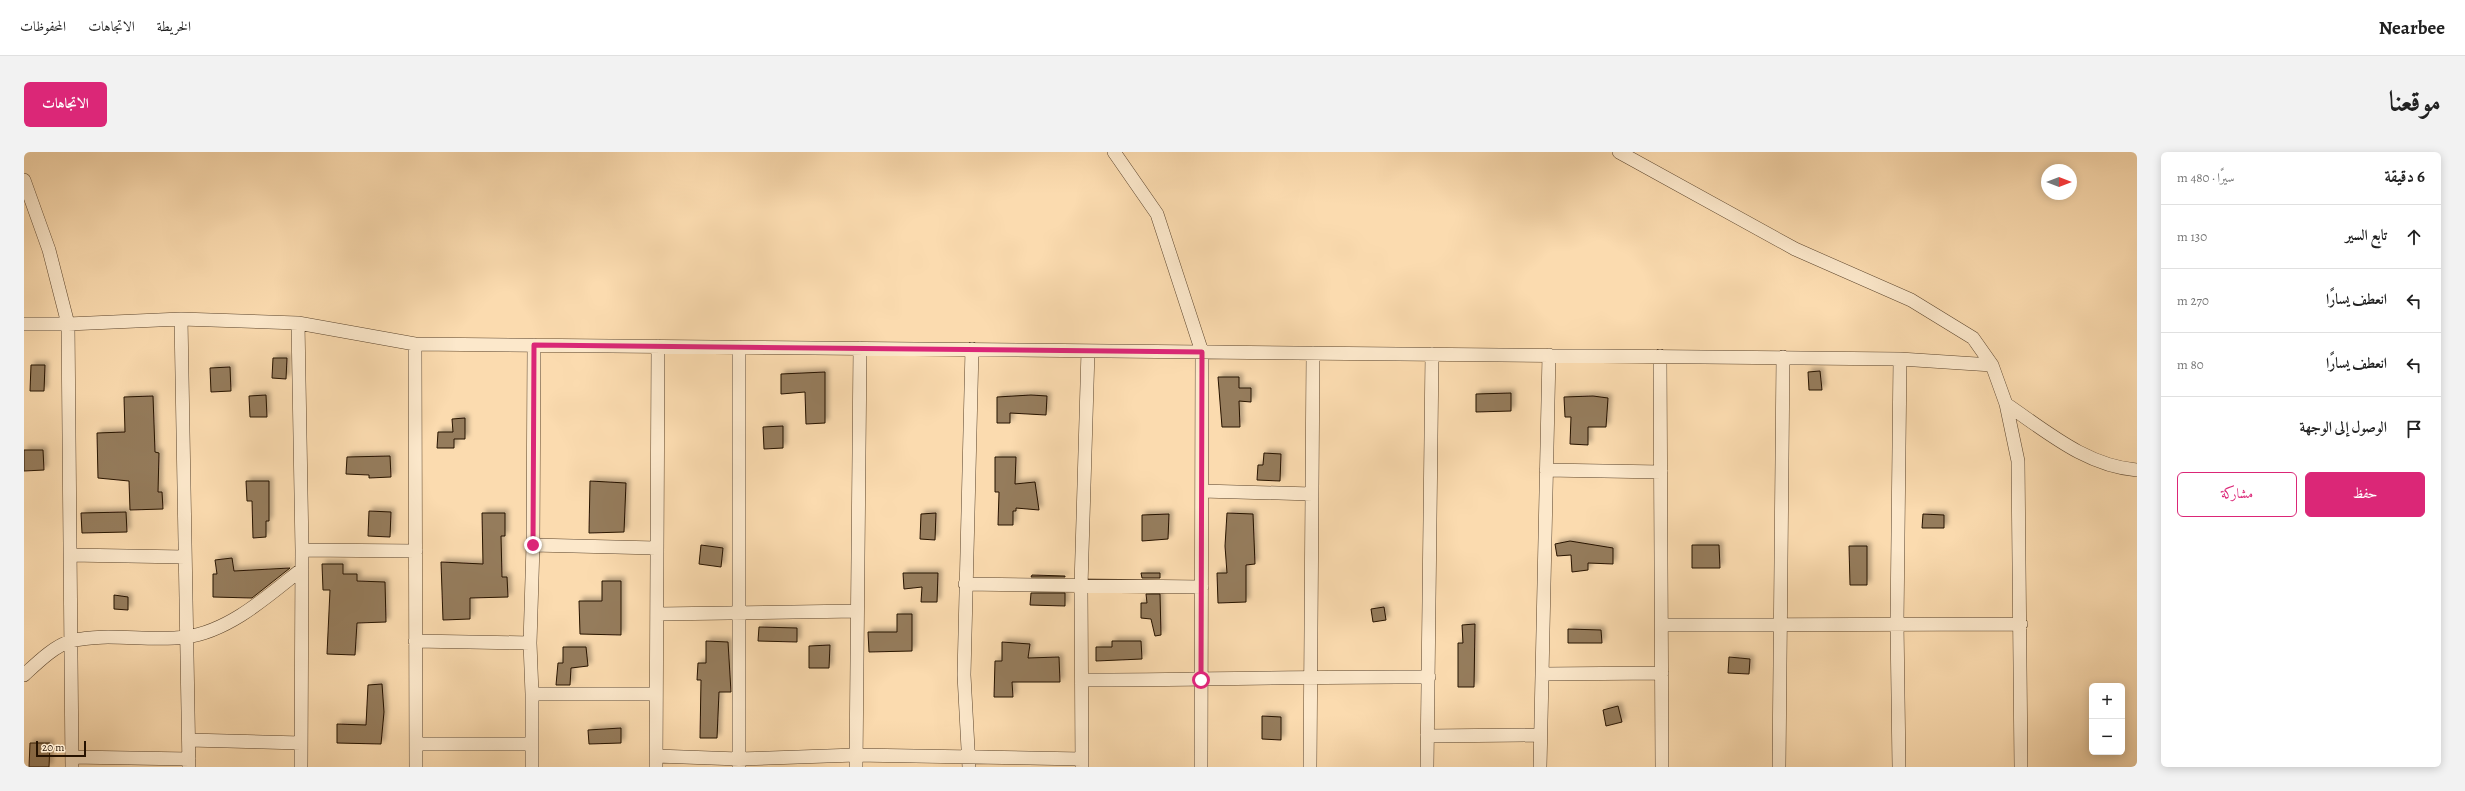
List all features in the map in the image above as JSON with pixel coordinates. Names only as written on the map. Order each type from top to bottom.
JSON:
[{"type":"street","points":[[1114,152],[1157,214],[1202,352],[1201,767]]},
{"type":"street","points":[[1620,152],[1795,249],[1911,300],[1973,338],[1992,365],[2006,404],[2018,461],[2021,624],[2021,767]]},
{"type":"street","points":[[24,180],[49,250],[68,324],[72,762],[189,763],[181,319]]},
{"type":"street","points":[[24,324],[68,324],[181,319],[298,323],[415,344],[1783,357],[1900,359],[1992,365]]},
{"type":"street","points":[[298,323],[302,550],[301,767]]},
{"type":"street","points":[[415,344],[416,767]]},
{"type":"street","points":[[532,767],[530,643],[533,545],[534,345]]},
{"type":"street","points":[[658,346],[656,548],[658,614],[656,762],[739,763],[856,761],[1082,763],[1081,586],[1088,351]]},
{"type":"street","points":[[739,347],[739,763]]},
{"type":"street","points":[[856,761],[860,348]]},
{"type":"street","points":[[969,762],[964,675],[965,584],[972,349]]},
{"type":"street","points":[[1310,767],[1313,353]]},
{"type":"street","points":[[1427,767],[1432,354]]},
{"type":"street","points":[[1540,767],[1549,355]]},
{"type":"street","points":[[1660,356],[1662,767]]},
{"type":"street","points":[[1779,767],[1783,357]]},
{"type":"street","points":[[1899,767],[1897,623],[1900,359]]},
{"type":"street","points":[[2006,404],[2083,456],[2127,469],[2137,470]]},
{"type":"street","points":[[1546,470],[1661,472]]},
{"type":"street","points":[[1202,491],[1312,494]]},
{"type":"street","points":[[533,545],[656,548]]},
{"type":"street","points":[[302,550],[416,551]]},
{"type":"street","points":[[70,555],[185,557]]},
{"type":"street","points":[[24,674],[38,662],[70,642],[186,637],[225,624],[273,592],[302,569]]},
{"type":"street","points":[[965,584],[1202,587]]},
{"type":"street","points":[[658,614],[858,611]]},
{"type":"street","points":[[1662,625],[1897,623],[2021,624]]},
{"type":"street","points":[[415,641],[530,643]]},
{"type":"street","points":[[1542,674],[1662,673]]},
{"type":"street","points":[[1082,680],[1201,680],[1310,676],[1429,677]]},
{"type":"street","points":[[532,694],[656,694]]},
{"type":"street","points":[[1428,736],[1540,735]]},
{"type":"street","points":[[189,740],[302,743]]},
{"type":"street","points":[[416,744],[532,744]]},
{"type":"building","points":[[273,358],[287,358],[286,379],[272,378]]},
{"type":"building","points":[[31,365],[45,365],[44,391],[30,391]]},
{"type":"building","points":[[230,367],[231,391],[211,392],[210,368]]},
{"type":"building","points":[[1820,371],[1822,390],[1809,390],[1808,372]]},
{"type":"building","points":[[825,372],[825,423],[806,424],[805,392],[781,394],[781,374]]},
{"type":"building","points":[[1218,377],[1239,377],[1239,388],[1251,388],[1251,402],[1239,401],[1240,427],[1222,427]]},
{"type":"building","points":[[1511,393],[1511,411],[1476,412],[1476,394]]},
{"type":"building","points":[[266,395],[267,417],[250,417],[249,396]]},
{"type":"building","points":[[1031,395],[1047,396],[1046,415],[1010,413],[1010,423],[997,423],[997,397]]},
{"type":"building","points":[[153,396],[155,452],[159,453],[158,492],[162,492],[163,509],[130,510],[129,481],[98,478],[97,433],[125,432],[124,397]]},
{"type":"building","points":[[1593,396],[1608,398],[1606,427],[1588,427],[1588,445],[1570,444],[1571,417],[1565,417],[1564,397]]},
{"type":"building","points":[[465,418],[465,439],[454,439],[454,448],[437,448],[438,432],[453,432],[452,419]]},
{"type":"building","points":[[783,426],[783,448],[764,449],[763,427]]},
{"type":"building","points":[[24,450],[43,450],[44,470],[24,471]]},
{"type":"building","points":[[1264,453],[1281,454],[1280,481],[1257,480],[1258,465],[1263,465]]},
{"type":"building","points":[[390,456],[391,477],[369,478],[369,475],[346,474],[347,457]]},
{"type":"building","points":[[995,457],[1016,457],[1015,484],[1035,482],[1039,510],[1016,508],[1016,511],[1013,511],[1013,525],[998,525],[999,492],[995,492]]},
{"type":"building","points":[[246,481],[269,481],[269,521],[266,521],[266,537],[253,538],[252,501],[247,501]]},
{"type":"building","points":[[590,481],[626,483],[624,532],[589,533]]},
{"type":"building","points":[[369,511],[391,512],[390,537],[368,536]]},
{"type":"building","points":[[126,512],[127,532],[82,533],[81,513]]},
{"type":"building","points":[[482,513],[505,513],[505,536],[501,536],[502,577],[507,577],[508,597],[470,598],[470,619],[443,620],[441,562],[483,564]]},
{"type":"building","points":[[936,513],[935,540],[920,539],[921,514]]},
{"type":"building","points":[[1227,513],[1253,514],[1255,564],[1246,565],[1246,602],[1218,603],[1217,573],[1227,573],[1225,546]]},
{"type":"building","points":[[1169,514],[1168,539],[1142,541],[1142,515]]},
{"type":"building","points":[[1923,514],[1944,515],[1944,528],[1922,528]]},
{"type":"building","points":[[1570,541],[1613,548],[1613,564],[1588,563],[1588,570],[1572,572],[1571,555],[1557,556],[1555,544]]},
{"type":"building","points":[[701,545],[723,548],[721,567],[699,564]]},
{"type":"building","points":[[1692,545],[1719,545],[1720,568],[1692,568]]},
{"type":"building","points":[[1849,546],[1867,546],[1867,585],[1850,585]]},
{"type":"building","points":[[232,558],[234,571],[290,568],[252,598],[213,597],[213,574],[217,574],[215,560]]},
{"type":"building","points":[[322,564],[343,564],[343,574],[357,574],[357,581],[385,582],[386,622],[357,623],[355,655],[327,654],[330,590],[323,590]]},
{"type":"building","points":[[903,573],[938,573],[937,602],[921,602],[922,587],[904,589]]},
{"type":"building","points":[[1141,573],[1160,573],[1160,578],[1142,578]]},
{"type":"building","points":[[1032,575],[1065,576],[1065,577],[1031,577]]},
{"type":"building","points":[[602,581],[621,581],[621,635],[580,634],[579,601],[602,601]]},
{"type":"building","points":[[1031,593],[1065,593],[1065,606],[1030,605]]},
{"type":"building","points":[[1146,594],[1160,594],[1161,635],[1155,636],[1151,619],[1141,618],[1141,603],[1147,603]]},
{"type":"building","points":[[114,595],[128,597],[128,610],[114,609]]},
{"type":"building","points":[[1384,607],[1386,620],[1373,622],[1371,609]]},
{"type":"building","points":[[897,614],[912,614],[912,651],[869,652],[868,632],[897,632]]},
{"type":"building","points":[[1475,624],[1474,687],[1458,687],[1458,643],[1463,643],[1462,625]]},
{"type":"building","points":[[759,627],[797,628],[797,642],[758,641]]},
{"type":"building","points":[[1568,629],[1601,630],[1602,643],[1568,643]]},
{"type":"building","points":[[706,641],[728,642],[731,692],[719,692],[717,738],[700,738],[701,680],[697,680],[698,663],[706,663]]},
{"type":"building","points":[[1112,641],[1141,641],[1142,659],[1096,661],[1096,647],[1112,647]]},
{"type":"building","points":[[1002,642],[1030,644],[1028,658],[1059,657],[1060,682],[1012,682],[1013,697],[994,697],[995,661],[1002,661]]},
{"type":"building","points":[[830,645],[829,668],[809,668],[809,646]]},
{"type":"building","points":[[563,647],[586,647],[588,666],[571,668],[570,685],[556,685],[558,663],[563,663]]},
{"type":"building","points":[[1729,657],[1750,659],[1749,674],[1728,673]]},
{"type":"building","points":[[382,684],[384,712],[381,744],[337,743],[337,724],[366,725],[368,685]]},
{"type":"building","points":[[1618,706],[1622,722],[1606,726],[1603,710]]},
{"type":"building","points":[[1262,716],[1281,717],[1281,740],[1262,739]]},
{"type":"building","points":[[621,728],[621,743],[589,744],[588,730]]},
{"type":"building","points":[[30,743],[50,743],[49,767],[29,767]]},
{"type":"route","points":[[533,545],[534,345],[1202,352],[1201,680]]}]
